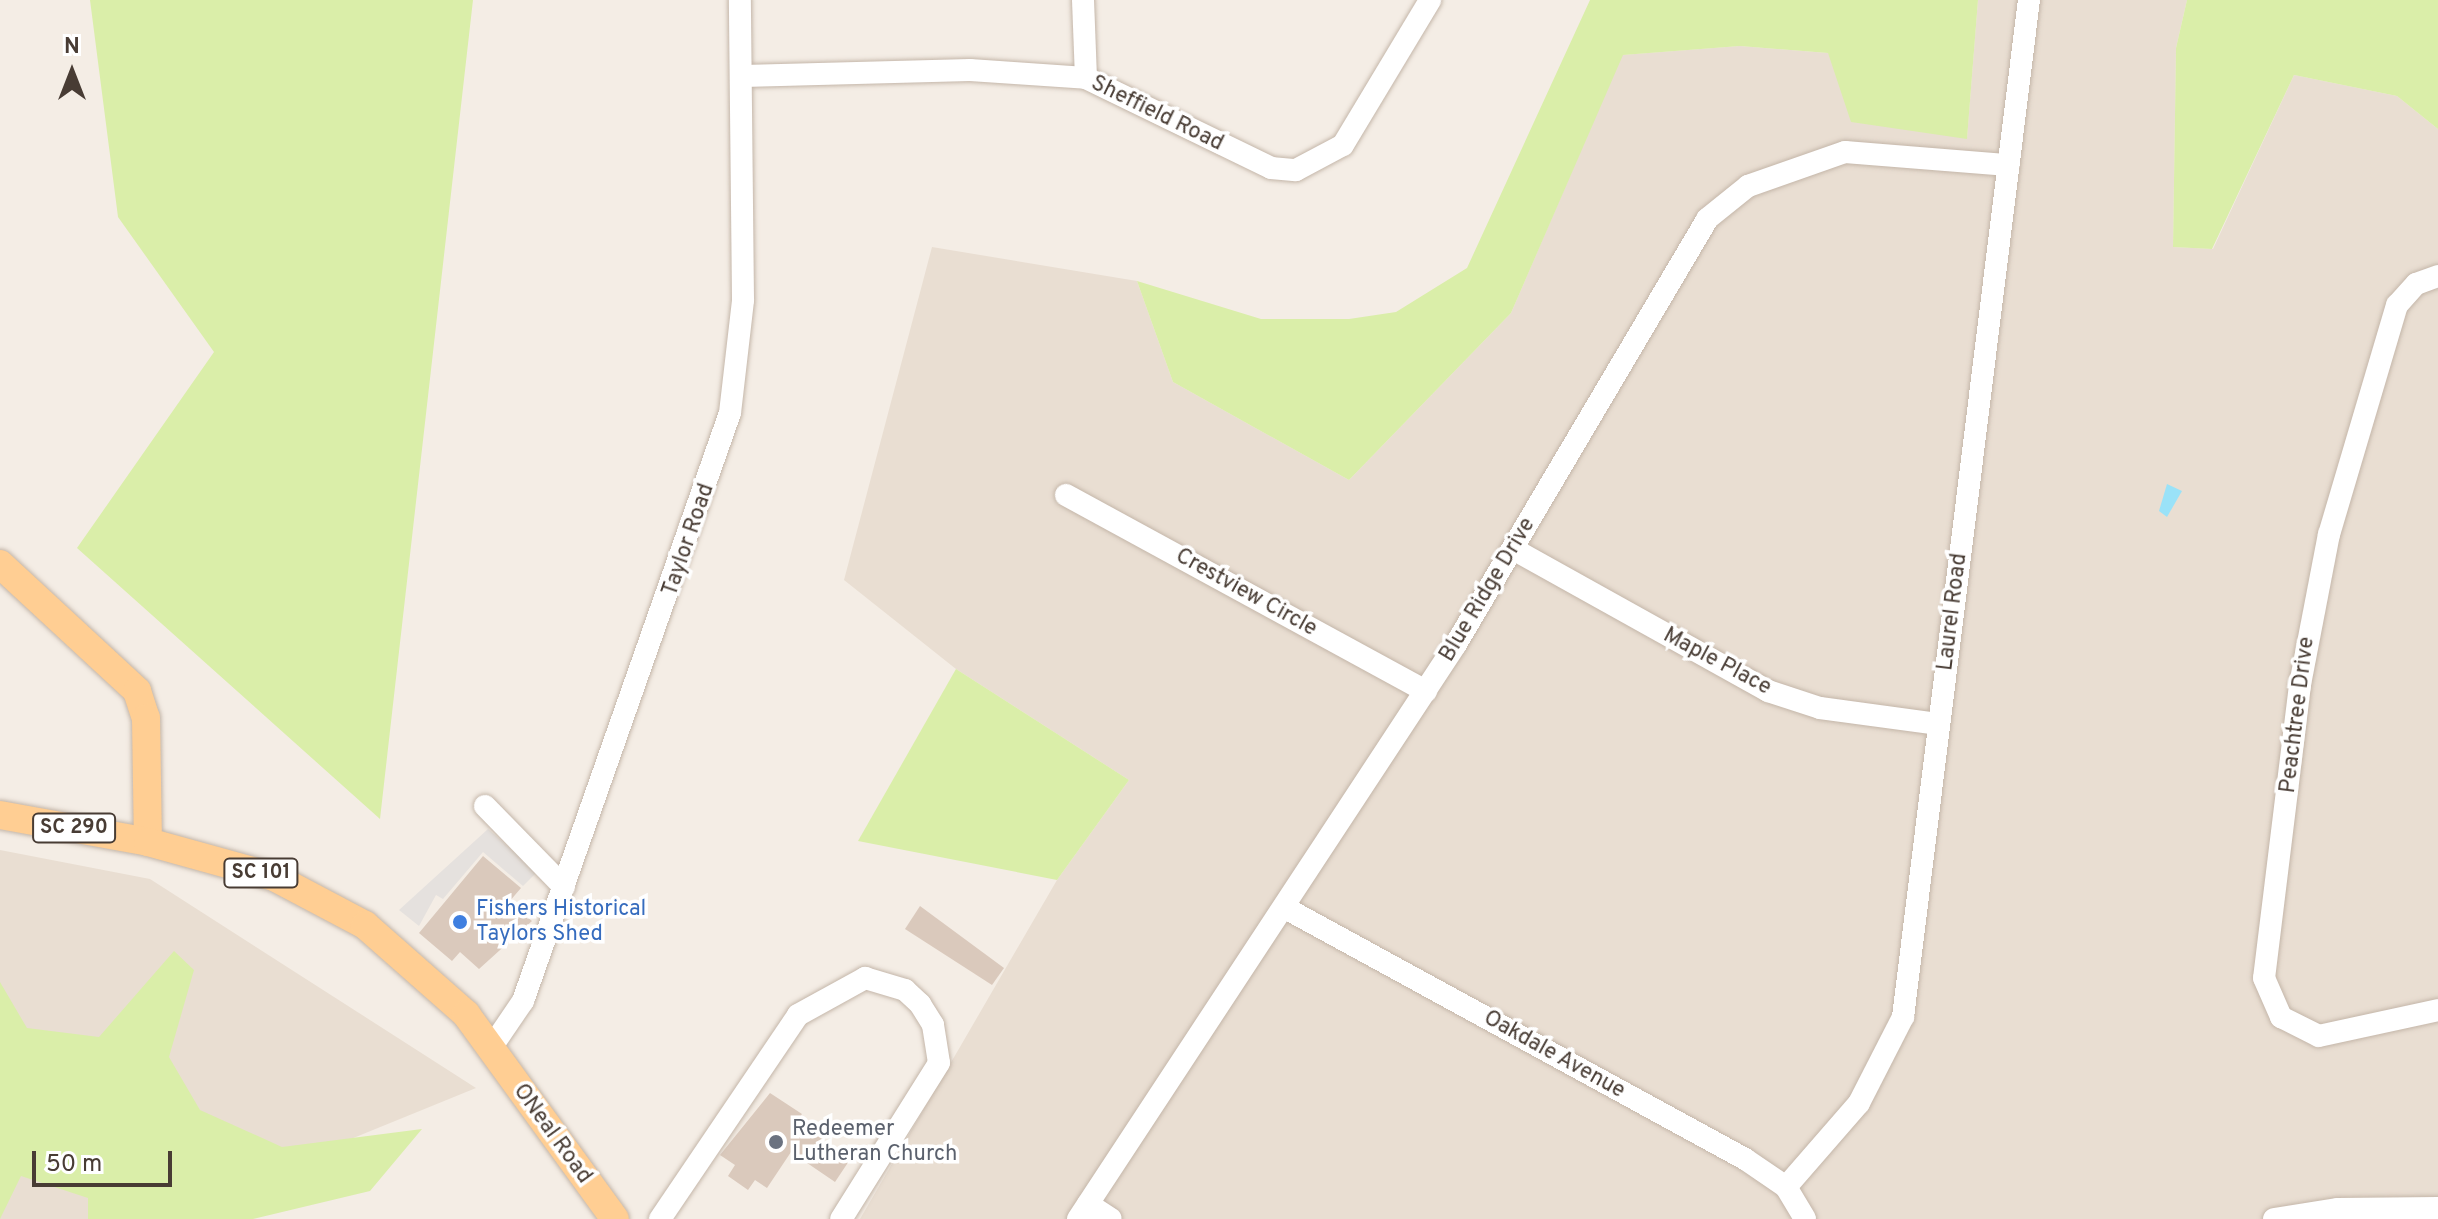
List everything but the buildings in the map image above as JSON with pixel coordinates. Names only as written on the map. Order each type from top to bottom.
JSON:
[{"type":"main road","points":[[0,564],[137,691],[146,718],[148,842]]},
{"type":"main road","name":"SC 290","points":[[0,815],[148,842]]},
{"type":"main road","name":"SC 101","points":[[148,842],[274,877],[365,925],[452,1000],[491,1048]]},
{"type":"main road","name":"ONeal Road","points":[[491,1048],[615,1219]]},
{"type":"street","name":"Taylor Road","points":[[491,1048],[523,1001],[730,413],[743,300],[740,0]]},
{"type":"street","points":[[1083,0],[1086,78]]},
{"type":"street","name":"Sheffield Road","points":[[743,76],[970,70],[1086,78],[1271,168],[1296,170],[1343,145],[1430,0]]},
{"type":"street","name":"Laurel Road","points":[[1786,1187],[1859,1103],[1899,1033],[2029,0]]},
{"type":"street","name":"Blue Ridge Drive","points":[[1083,1212],[1287,909],[1426,691],[1513,549],[1694,237],[1727,199],[1791,167],[1845,152],[2008,165]]},
{"type":"street","name":"Peachtree Drive","points":[[2438,276],[2416,284],[2397,305],[2329,534],[2300,685],[2264,978],[2281,1017],[2319,1036],[2438,1010]]},
{"type":"street","name":"Crestview Circle","points":[[1066,495],[1426,691]]},
{"type":"street","name":"Maple Place","points":[[1513,549],[1768,691],[1820,708],[1939,724]]},
{"type":"street","points":[[485,806],[564,887]]},
{"type":"street","name":"Oakdale Avenue","points":[[1287,909],[1786,1187]]},
{"type":"street","points":[[660,1219],[798,1015],[865,978],[905,990],[920,1004],[933,1025],[939,1063],[841,1219]]},
{"type":"street","points":[[1786,1187],[1805,1219]]},
{"type":"street","points":[[2274,1219],[2338,1209],[2438,1208]]},
{"type":"street","points":[[1083,1212],[1111,1219]]},
{"type":"shaded area","points":[[1978,0],[2187,0],[2176,48],[2173,247],[2213,249],[2294,75],[2397,96],[2438,129],[2438,1219],[860,1219],[1057,880],[1129,780],[956,669],[844,580],[932,247],[1137,281],[1173,382],[1349,480],[1511,313],[1622,55],[1740,46],[1828,53],[1967,138]]},
{"type":"shaded area","points":[[488,829],[537,872],[523,886],[483,852],[443,899],[436,895],[419,926],[399,910]]},
{"type":"shaded area","points":[[0,850],[150,879],[476,1088],[199,1201],[187,1219],[0,1219]]},
{"type":"green space","points":[[90,0],[473,0],[380,819],[77,548],[214,352],[118,217]]},
{"type":"green space","points":[[1590,0],[1978,0],[1967,139],[1851,122],[1828,53],[1740,46],[1623,55],[1511,313],[1349,480],[1173,382],[1137,281],[1261,319],[1349,319],[1396,312],[1467,268]]},
{"type":"green space","points":[[2187,0],[2438,0],[2438,129],[2397,96],[2294,75],[2212,249],[2173,247],[2176,48]]},
{"type":"green space","points":[[956,669],[1129,780],[1057,880],[858,841]]},
{"type":"green space","points":[[174,951],[194,970],[169,1057],[200,1110],[282,1147],[422,1129],[370,1191],[253,1219],[88,1219],[88,1198],[21,1176],[0,1219],[0,982],[27,1028],[99,1037]]},
{"type":"water","points":[[2167,484],[2182,491],[2167,517],[2159,511]]},
{"type":"place","name":"Fishers Historical Taylors Shed","points":[[460,922]]},
{"type":"place","name":"Redeemer Lutheran Church","points":[[776,1142]]}]
